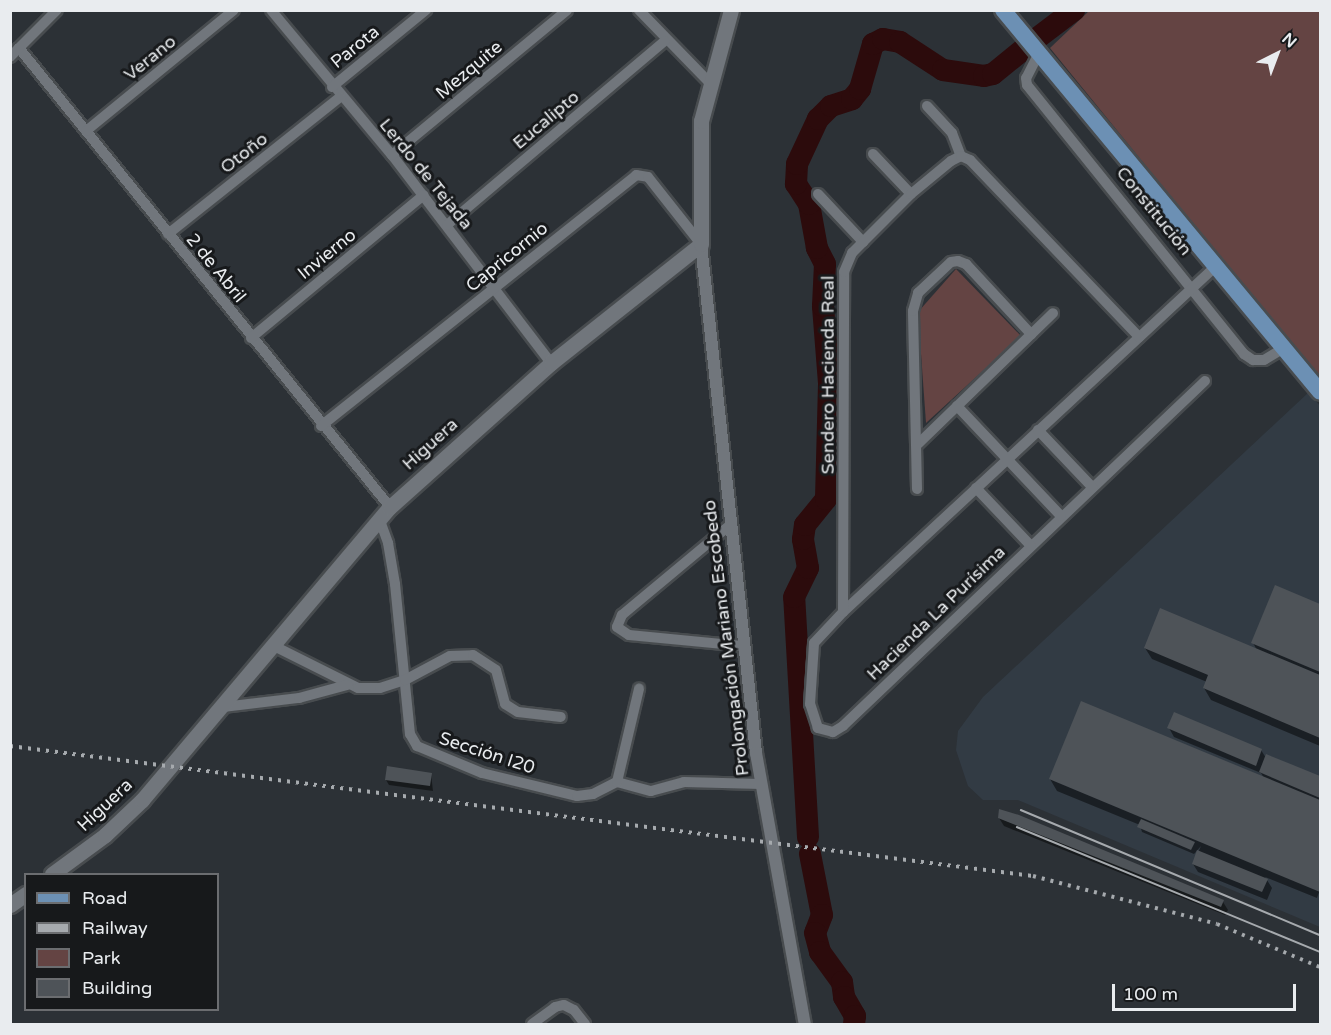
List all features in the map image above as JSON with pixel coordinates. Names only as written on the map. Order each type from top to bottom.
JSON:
[{"type":"main road","points":[[701,244],[701,121],[731,10]]},
{"type":"main road","name":"Constitución","points":[[1003,10],[1320,392]]},
{"type":"main road","name":"Higuera","points":[[53,873],[105,835],[142,800],[390,507],[550,363],[701,244]]},
{"type":"main road","points":[[10,905],[24,895]]},
{"type":"street","points":[[10,57],[57,10]]},
{"type":"street","name":"Verano","points":[[86,131],[234,10]]},
{"type":"street","name":"Parota","points":[[332,87],[426,10]]},
{"type":"street","name":"Mezquite","points":[[392,155],[567,10]]},
{"type":"street","points":[[639,10],[665,41],[711,84]]},
{"type":"street","name":"Lerdo de Tejada","points":[[278,13],[340,98],[392,155],[496,286],[550,363]]},
{"type":"street","name":"Eucalipto","points":[[447,225],[665,41]]},
{"type":"street","name":"2 de Abril","points":[[19,48],[321,426],[390,507]]},
{"type":"street","name":"Constitución","points":[[1039,53],[1026,78],[1027,85],[1191,288],[1253,360],[1264,360],[1284,348]]},
{"type":"street","name":"Otoño","points":[[168,234],[340,98]]},
{"type":"street","points":[[927,106],[952,133],[961,156],[1139,337]]},
{"type":"street","points":[[873,154],[911,194]]},
{"type":"street","name":"Sendero Hacienda Real","points":[[843,612],[844,272],[852,253],[911,194],[961,156]]},
{"type":"street","name":"Capricornio","points":[[321,426],[640,174],[648,177],[701,244]]},
{"type":"street","points":[[818,194],[863,242]]},
{"type":"street","name":"Invierno","points":[[251,338],[424,195]]},
{"type":"street","name":"Prolongación Mariano Escobedo","points":[[701,244],[730,525],[761,784],[805,1024]]},
{"type":"street","points":[[917,489],[914,311],[918,293],[951,262],[958,261],[966,264],[1031,334]]},
{"type":"street","points":[[843,612],[1216,266]]},
{"type":"street","points":[[918,444],[1053,314]]},
{"type":"street","name":"Hacienda La Purísima","points":[[843,612],[811,651],[810,704],[814,721],[825,732],[833,732],[1205,381]]},
{"type":"street","points":[[957,406],[1061,516]]},
{"type":"street","points":[[1038,430],[1092,487]]},
{"type":"street","points":[[976,488],[1030,545]]},
{"type":"street","name":"Sección I20","points":[[379,518],[393,573],[410,734],[417,746],[482,772],[577,796],[593,794],[617,782]]},
{"type":"street","points":[[730,525],[622,615],[617,627],[629,635],[744,646]]},
{"type":"street","points":[[274,646],[347,685]]},
{"type":"street","points":[[223,707],[299,698],[347,685],[381,688],[405,680],[450,656],[473,655],[496,670],[505,704],[518,712],[561,717]]},
{"type":"street","points":[[639,689],[617,782],[651,791],[702,781],[761,784]]},
{"type":"street","points":[[532,1024],[555,1006],[564,1005],[574,1010],[585,1024]]},
{"type":"shaded area","points":[[1309,392],[1320,406],[1320,927],[1018,800],[983,800],[968,786],[956,750],[958,731],[983,697]]},
{"type":"green space","points":[[1089,11],[1320,11],[1320,380],[1050,48]]},
{"type":"green space","points":[[956,269],[1021,336],[926,423],[918,312]]},
{"type":"building","points":[[1275,585],[1320,604],[1320,672],[1251,643]]},
{"type":"building","points":[[1160,608],[1320,675],[1320,738],[1203,688],[1208,675],[1144,648]]},
{"type":"building","points":[[1081,701],[1320,800],[1320,892],[1049,779]]},
{"type":"building","points":[[1174,712],[1262,749],[1256,766],[1167,728]]},
{"type":"building","points":[[1266,754],[1320,776],[1320,798],[1259,772]]},
{"type":"building","points":[[387,766],[432,773],[430,786],[385,780]]},
{"type":"building","points":[[999,809],[1019,815],[1224,900],[1221,907],[998,818]]},
{"type":"building","points":[[1141,819],[1195,842],[1191,850],[1137,827]]},
{"type":"building","points":[[1197,850],[1268,879],[1262,892],[1192,864]]},
{"type":"waterway","points":[[1036,39],[1074,10]]},
{"type":"waterway","points":[[808,837],[794,597],[808,568],[803,539],[805,525],[826,499],[829,383],[823,306],[825,264],[817,248],[809,204],[796,184],[797,164],[818,119],[831,106],[852,99],[860,89],[873,44],[883,39],[900,42],[943,70],[984,76],[993,74],[1025,48]]},
{"type":"waterway","points":[[810,854],[822,915],[815,933],[820,952],[842,982],[844,997],[855,1016],[854,1024]]},
{"type":"tram line","points":[[1021,810],[1320,935]]},
{"type":"tram line","points":[[1017,827],[1320,952]]},
{"type":"railway","points":[[10,746],[1033,876],[1217,924],[1320,967]]}]
